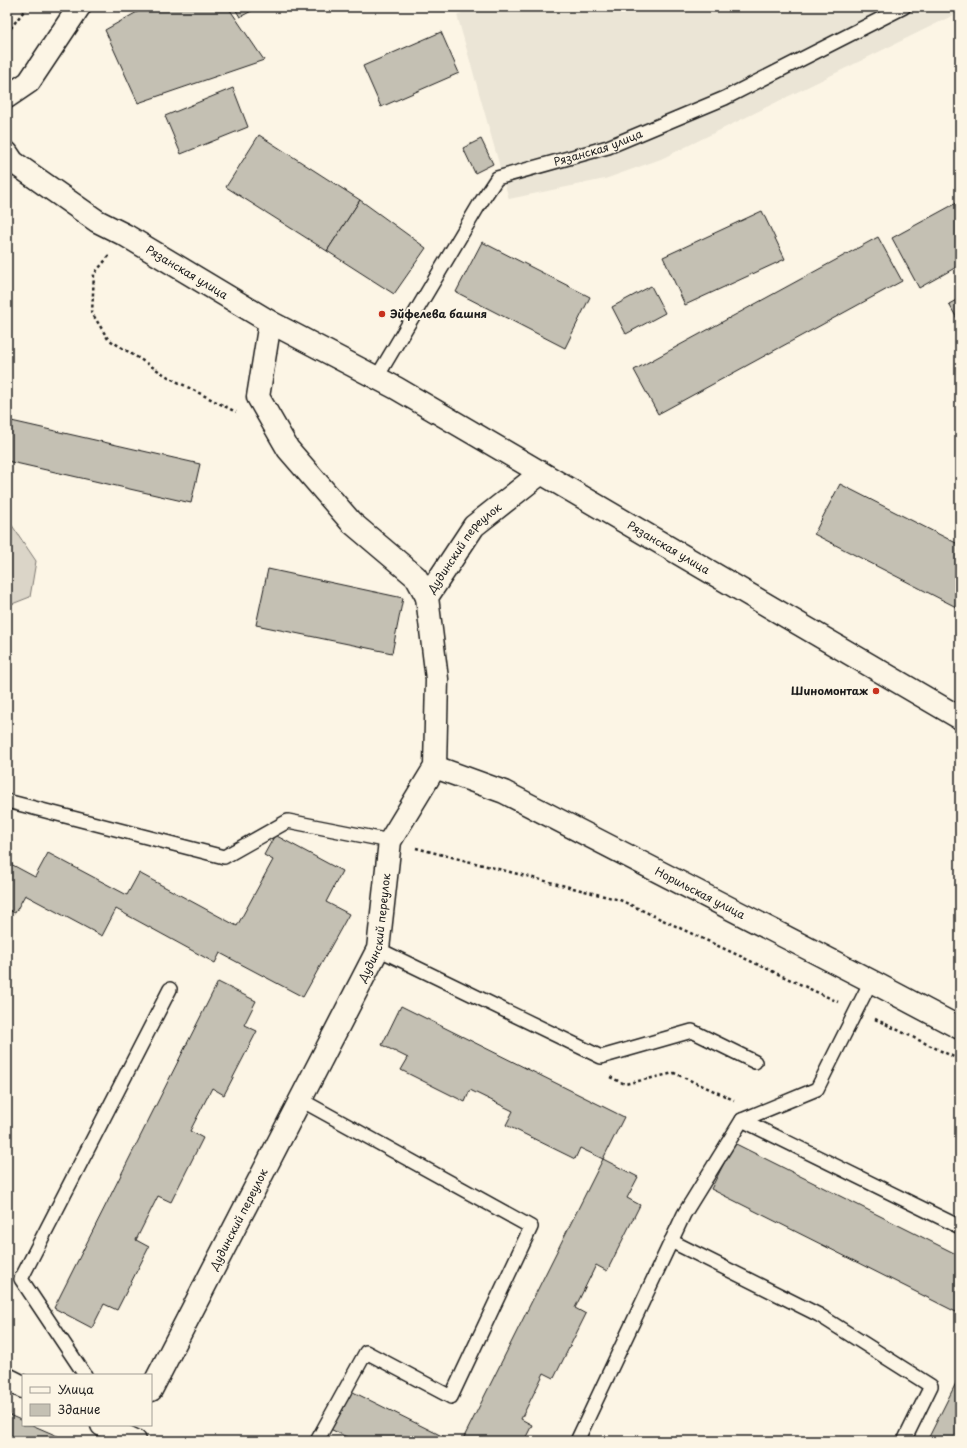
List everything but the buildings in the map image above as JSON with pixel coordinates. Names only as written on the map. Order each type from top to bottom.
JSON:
[{"type":"street","points":[[7,97],[28,82],[79,7]]},
{"type":"street","name":"Рязанская улица","points":[[7,153],[13,162],[97,221],[270,322],[377,378],[955,710]]},
{"type":"street","points":[[270,322],[258,397],[288,449],[351,522],[416,577],[427,597]]},
{"type":"street","name":"Дудинский переулок","points":[[152,1388],[378,949],[390,841],[435,767],[437,679],[427,597],[474,526],[541,473]]},
{"type":"street","name":"Норильская улица","points":[[435,767],[504,792],[871,980],[960,1028]]},
{"type":"street","points":[[7,1379],[22,1386]]},
{"type":"street","points":[[106,1426],[128,1432]]},
{"type":"lane","name":"Рязанская улица","points":[[377,378],[479,205],[497,178],[608,147],[725,98],[904,7]]},
{"type":"lane","points":[[7,801],[224,857],[288,820],[390,841]]},
{"type":"lane","points":[[378,949],[601,1057],[692,1032],[755,1062]]},
{"type":"lane","points":[[576,1441],[684,1214],[742,1120],[817,1089],[871,980]]},
{"type":"lane","points":[[84,1374],[21,1279],[170,989]]},
{"type":"lane","points":[[301,1100],[531,1227],[451,1396],[366,1352],[317,1441]]},
{"type":"lane","points":[[742,1120],[960,1227]]},
{"type":"lane","points":[[671,1241],[819,1315],[931,1386],[904,1441]]},
{"type":"path","points":[[7,33],[27,7]]},
{"type":"path","points":[[125,236],[94,274],[92,313],[108,339],[170,378],[241,414]]},
{"type":"path","points":[[390,841],[620,900],[960,1060]]},
{"type":"shaded area","points":[[474,7],[960,7],[960,12],[661,159],[605,179],[509,199],[457,15]]},
{"type":"shaded area","points":[[7,518],[36,561],[30,597],[7,606]]},
{"type":"place","name":"Эйфелева башня","points":[[382,314]]},
{"type":"place","name":"Шиномонтаж","points":[[876,691]]}]
